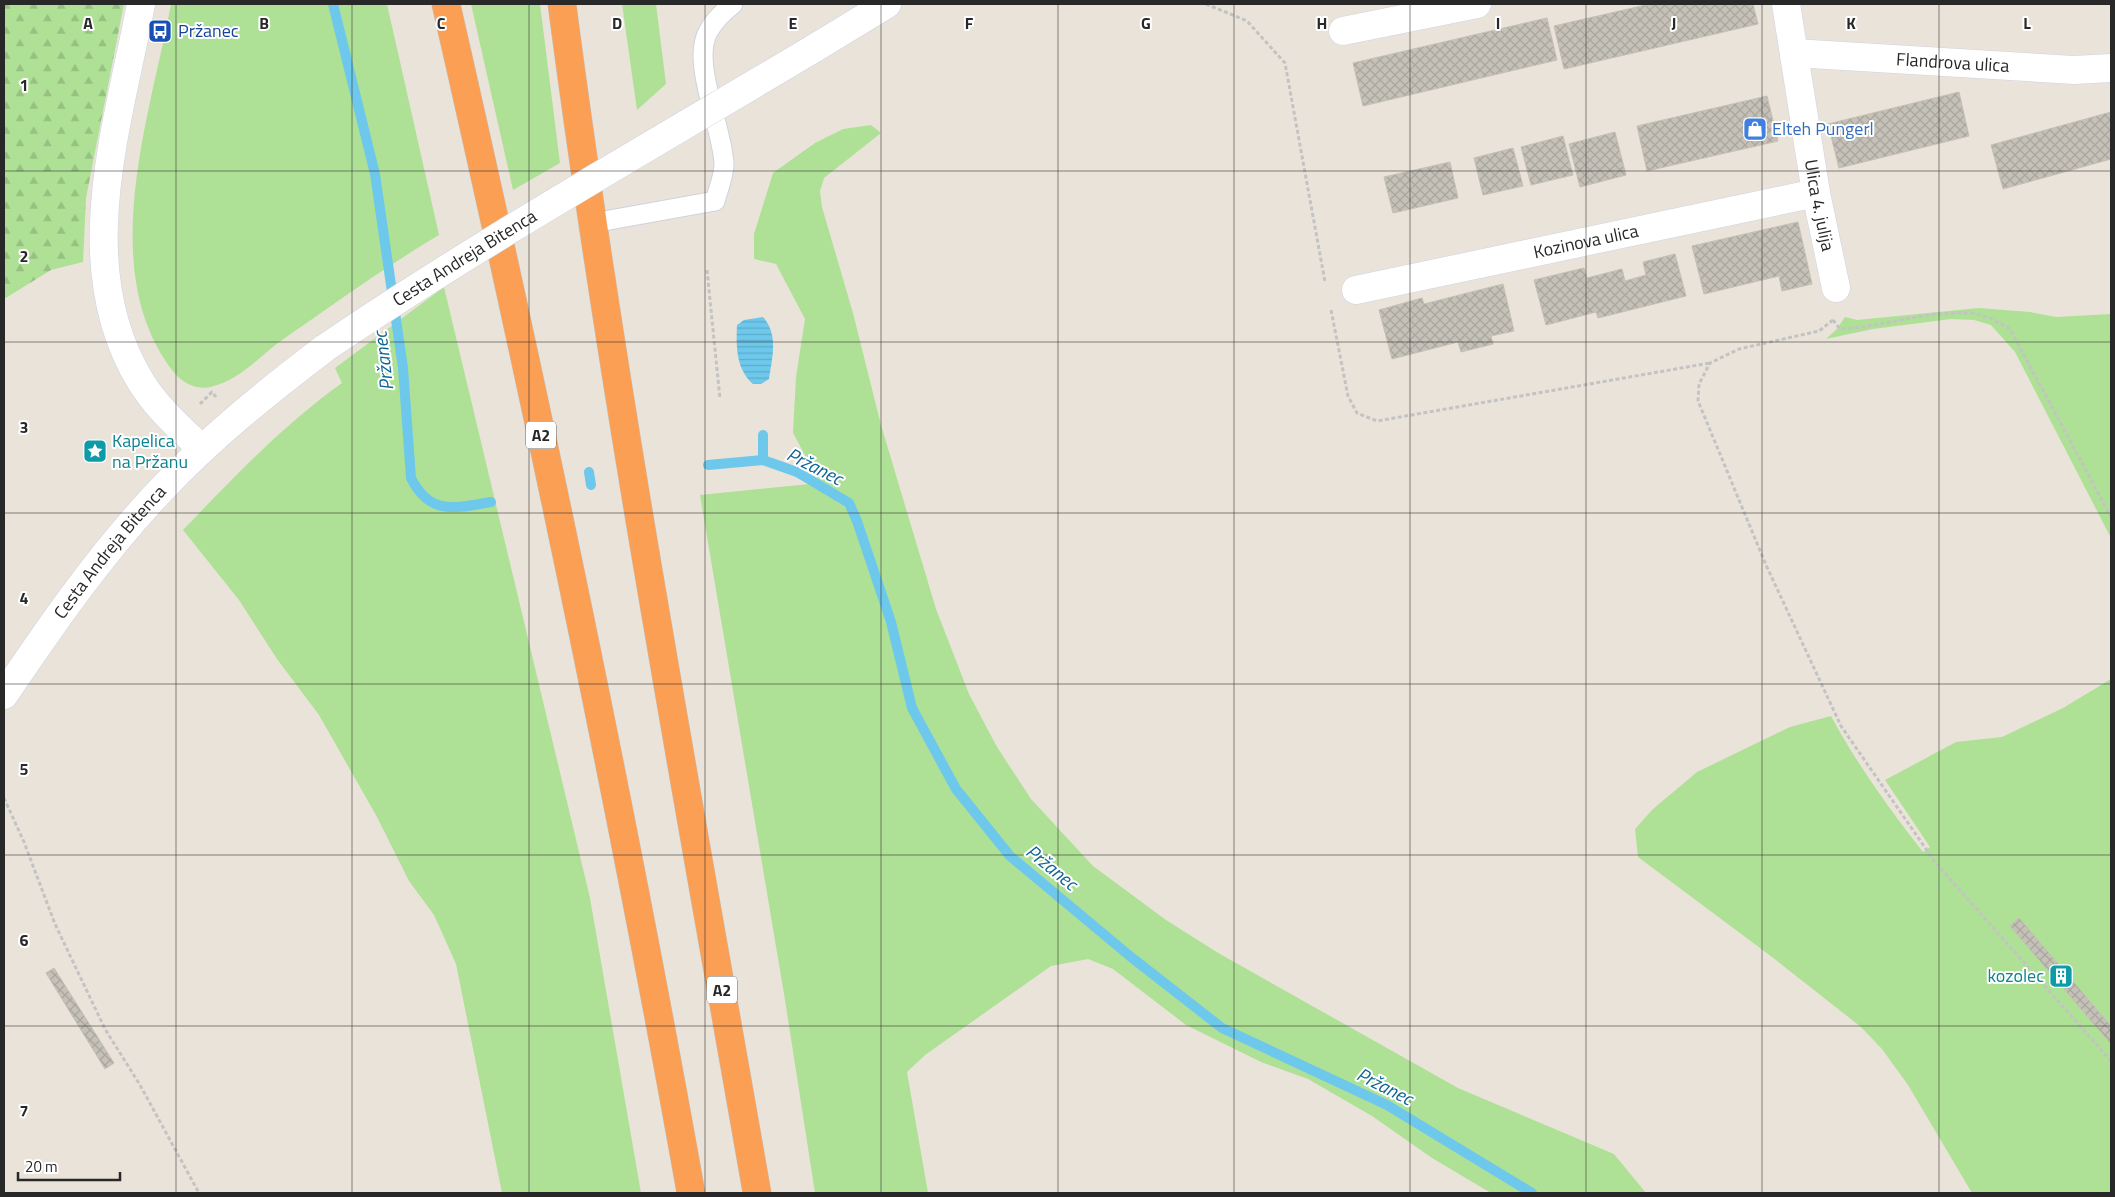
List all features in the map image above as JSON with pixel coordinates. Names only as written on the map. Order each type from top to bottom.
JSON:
[{"type":"highway","name":"A2","points":[[446,4],[491,199],[576,600],[630,867],[691,1193]]},
{"type":"highway","name":"A2","points":[[562,4],[593,223],[667,676],[757,1193]]},
{"type":"street","points":[[141,4],[110,161],[103,242],[105,274],[109,302],[118,334],[141,382],[157,405],[202,449]]},
{"type":"street","name":"Cesta Andreja Bitenca","points":[[4,695],[49,629],[119,537],[161,490],[202,449],[264,394],[325,348],[394,301],[887,4]]},
{"type":"street","points":[[1343,31],[1477,4]]},
{"type":"street","name":"Ulica 4. julija","points":[[1786,4],[1816,193],[1836,288]]},
{"type":"street","name":"Flandrova ulica","points":[[1794,53],[2074,70],[2111,68]]},
{"type":"street","name":"Kozinova ulica","points":[[1356,290],[1816,193]]},
{"type":"lane","points":[[593,223],[715,202],[724,166],[721,142],[705,76],[703,56],[706,33],[720,14],[733,4]]},
{"type":"path","points":[[707,270],[720,399]]},
{"type":"path","points":[[1836,288],[1836,312],[1833,320],[1819,331],[1739,349],[1710,363],[1700,384],[1698,402],[1766,565],[1841,726],[1935,862],[2111,1061]]},
{"type":"path","points":[[1833,320],[1840,329],[1968,313],[1991,318],[2010,329],[2111,517]]},
{"type":"path","points":[[4,798],[24,842],[55,924],[105,1029],[140,1085],[199,1193]]},
{"type":"green space","points":[[4,4],[124,4],[86,198],[83,262],[51,270],[4,299]]},
{"type":"green space","points":[[171,4],[387,4],[439,235],[379,273],[282,340],[240,374],[221,384],[202,388],[183,381],[165,360],[145,320],[135,277],[133,231],[136,185],[143,137]]},
{"type":"green space","points":[[471,4],[540,4],[560,163],[513,190]]},
{"type":"green space","points":[[622,4],[656,4],[666,84],[637,110]]},
{"type":"green space","points":[[871,125],[881,133],[824,178],[820,191],[822,207],[853,313],[881,425],[936,609],[969,694],[997,747],[1031,799],[1093,866],[1166,920],[1220,954],[1458,1088],[1614,1154],[1646,1193],[1491,1193],[1432,1158],[1372,1116],[1308,1079],[1261,1062],[1186,1025],[1113,969],[1088,959],[1051,966],[925,1055],[907,1072],[928,1193],[815,1193],[785,1000],[700,495],[820,483],[793,433],[796,377],[805,319],[776,264],[754,259],[754,234],[773,173],[815,143],[843,129]]},
{"type":"green space","points":[[444,287],[590,898],[641,1193],[502,1193],[456,964],[434,915],[409,881],[377,817],[319,715],[277,659],[239,600],[183,530],[279,434],[342,383],[335,368]]},
{"type":"green space","points":[[1979,308],[2030,312],[2056,317],[2111,314],[2111,538],[2015,352],[1991,325],[1974,320],[1951,319],[1873,329],[1826,339],[1837,329],[1845,317],[1857,320]]},
{"type":"green space","points":[[2111,679],[2111,1193],[1972,1193],[1908,1085],[1882,1049],[1861,1027],[1772,957],[1638,857],[1635,829],[1653,809],[1697,772],[1790,727],[1831,716],[1874,786],[1923,852],[1930,847],[1885,780],[1956,742],[2002,737],[2063,708]]},
{"type":"water","points":[[763,317],[768,324],[773,339],[772,363],[769,379],[761,384],[753,384],[743,371],[738,357],[737,325],[744,320]]},
{"type":"building","points":[[1650,4],[1753,4],[1758,24],[1564,69],[1554,26]]},
{"type":"building","points":[[1547,18],[1557,60],[1363,106],[1353,63]]},
{"type":"building","points":[[1959,92],[1969,136],[1839,168],[1828,124]]},
{"type":"building","points":[[1767,96],[1778,141],[1647,171],[1637,126]]},
{"type":"building","points":[[2111,112],[2111,159],[2003,189],[1991,145]]},
{"type":"building","points":[[1615,132],[1626,175],[1580,187],[1569,144]]},
{"type":"building","points":[[1563,136],[1573,175],[1531,185],[1521,147]]},
{"type":"building","points":[[1513,148],[1523,186],[1483,195],[1474,158]]},
{"type":"building","points":[[1450,162],[1458,198],[1393,213],[1384,177]]},
{"type":"building","points":[[1798,222],[1812,284],[1782,291],[1779,276],[1704,294],[1692,246]]},
{"type":"building","points":[[1675,254],[1686,296],[1598,318],[1596,312],[1546,325],[1534,280],[1584,268],[1587,278],[1622,269],[1625,281],[1646,275],[1643,262]]},
{"type":"building","points":[[1503,284],[1514,331],[1491,336],[1493,344],[1461,352],[1458,342],[1392,359],[1379,310],[1422,298],[1424,304]]},
{"type":"building","name":"kozolec","points":[[2019,918],[2111,1026],[2111,1044],[2010,926]]},
{"type":"building","points":[[54,968],[114,1063],[105,1069],[46,973]]},
{"type":"waterway","name":"Pržanec","points":[[333,4],[375,174],[403,368],[411,478],[426,499],[435,504],[455,507],[491,502]]},
{"type":"waterway","points":[[763,435],[763,460]]},
{"type":"waterway","name":"Pržanec","points":[[708,465],[763,460],[797,472],[849,503],[857,521],[891,622],[912,708],[956,789],[1010,856],[1131,957],[1222,1028],[1387,1105],[1532,1193]]},
{"type":"waterway","points":[[589,472],[591,485]]},
{"type":"place","name":"Pržanec","points":[[160,31]]},
{"type":"place","name":"Elteh Pungerl","points":[[1755,129]]},
{"type":"place","name":"Kapelica na Pržanu","points":[[95,451]]},
{"type":"place","name":"kozolec","points":[[2061,976]]}]
